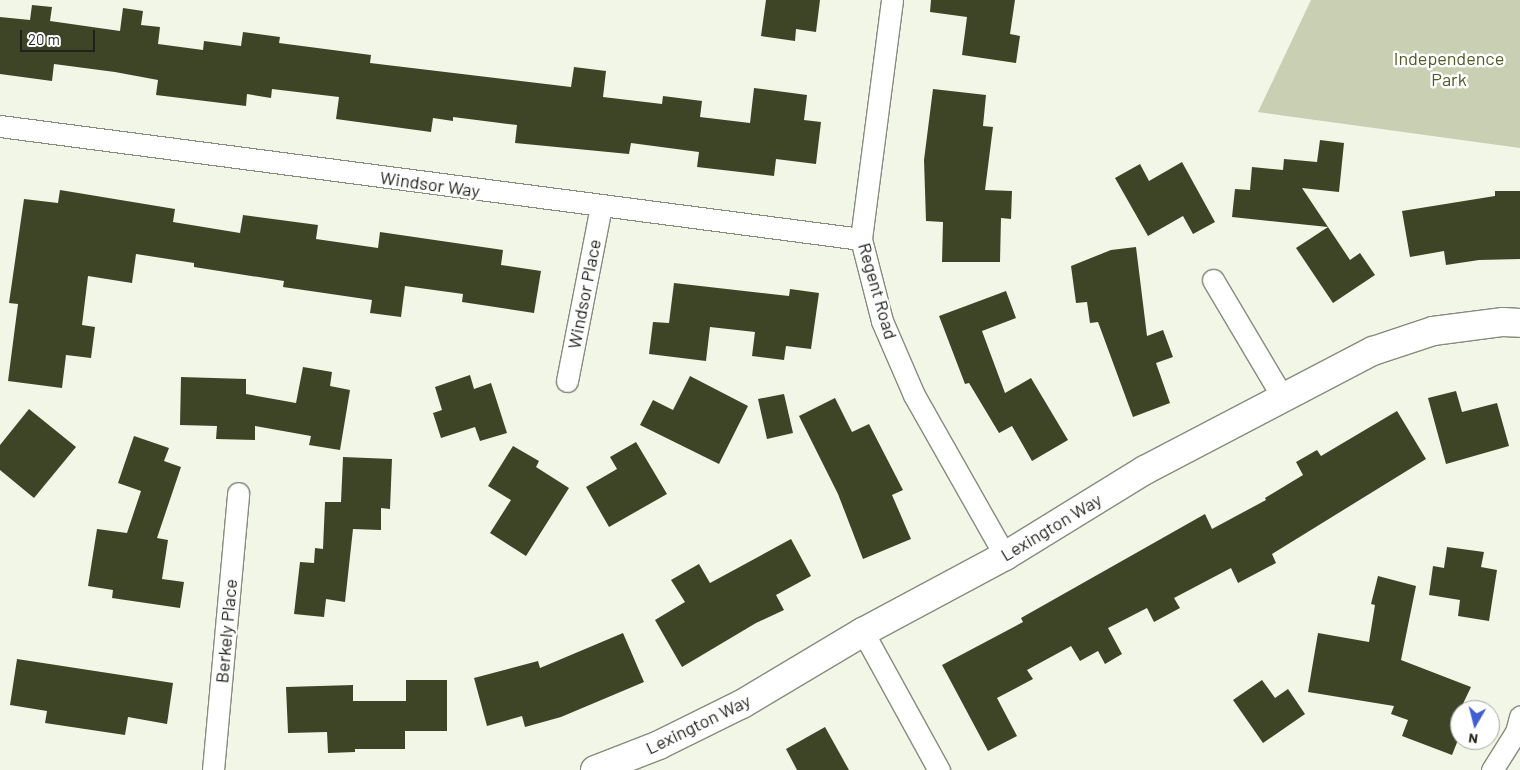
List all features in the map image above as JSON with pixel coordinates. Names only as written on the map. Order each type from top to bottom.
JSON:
[{"type":"street","name":"Regent Road","points":[[892,0],[861,239],[882,321],[914,395],[1005,556]]},
{"type":"street","name":"Windsor Way","points":[[0,126],[861,239]]},
{"type":"street","name":"Windsor Place","points":[[567,380],[601,206]]},
{"type":"street","points":[[1213,280],[1282,396]]},
{"type":"street","name":"Lexington Way","points":[[595,770],[659,745],[742,704],[863,632],[1005,556],[1145,470],[1282,396],[1373,351],[1433,331],[1520,323]]},
{"type":"street","name":"Berkely Place","points":[[213,770],[238,493]]},
{"type":"street","points":[[863,632],[939,770]]},
{"type":"street","points":[[1492,770],[1516,732],[1520,717]]},
{"type":"green space","name":"Independence Park","points":[[1311,0],[1520,0],[1520,148],[1258,112]]},
{"type":"building","points":[[766,0],[820,0],[816,32],[796,29],[795,41],[761,36]]},
{"type":"building","points":[[931,0],[1015,0],[1010,34],[1020,36],[1016,63],[962,55],[967,17],[930,12]]},
{"type":"building","points":[[32,5],[52,7],[50,21],[120,31],[123,8],[143,11],[141,25],[160,27],[158,44],[203,50],[204,41],[241,46],[243,32],[280,37],[279,43],[371,55],[370,63],[571,87],[574,67],[606,71],[603,97],[662,104],[663,96],[702,101],[700,117],[750,123],[754,88],[807,95],[804,120],[821,122],[816,164],[776,159],[774,176],[697,167],[699,152],[631,143],[629,154],[515,143],[517,125],[453,117],[453,121],[433,118],[431,132],[336,119],[339,97],[272,89],[271,98],[247,94],[246,106],[156,95],[158,80],[54,64],[52,81],[0,74],[0,17],[30,20]]},
{"type":"building","points":[[933,89],[986,95],[983,126],[993,127],[985,190],[1012,191],[1011,219],[1001,218],[1000,262],[942,262],[943,222],[926,221],[924,160]]},
{"type":"building","points":[[1320,140],[1344,143],[1339,192],[1302,188],[1328,227],[1232,217],[1235,189],[1250,190],[1252,167],[1283,170],[1284,159],[1317,162]]},
{"type":"building","points":[[1182,162],[1215,222],[1193,234],[1183,216],[1148,236],[1115,178],[1140,164],[1149,181]]},
{"type":"building","points":[[60,190],[175,209],[173,222],[240,233],[243,215],[318,225],[316,239],[378,248],[380,232],[503,250],[501,265],[541,271],[534,313],[462,302],[463,294],[405,286],[401,317],[370,313],[372,300],[283,287],[284,281],[194,267],[194,263],[136,254],[132,283],[88,276],[82,325],[95,327],[91,358],[66,355],[62,388],[8,381],[18,304],[9,303],[24,199],[58,203]]},
{"type":"building","points":[[1495,191],[1520,191],[1520,259],[1479,260],[1446,265],[1444,251],[1410,257],[1402,211],[1495,196]]},
{"type":"building","points":[[1328,227],[1350,260],[1360,253],[1375,275],[1333,303],[1296,248]]},
{"type":"building","points":[[1136,247],[1147,336],[1163,330],[1173,357],[1156,363],[1170,403],[1133,417],[1098,322],[1090,323],[1087,302],[1076,303],[1071,266],[1111,250]]},
{"type":"building","points":[[674,283],[789,296],[790,289],[819,293],[811,349],[786,346],[784,360],[752,356],[755,332],[710,327],[706,361],[649,354],[653,322],[669,323]]},
{"type":"building","points":[[1006,291],[1016,318],[982,331],[1005,393],[1031,378],[1068,440],[1032,461],[1012,426],[999,433],[969,383],[965,384],[939,316]]},
{"type":"building","points":[[303,367],[332,372],[330,386],[350,390],[340,450],[309,445],[311,436],[255,426],[255,440],[216,439],[217,426],[180,425],[181,377],[246,379],[246,394],[296,403]]},
{"type":"building","points":[[470,375],[474,389],[491,383],[507,433],[480,441],[475,427],[441,438],[433,413],[442,410],[435,387]]},
{"type":"building","points":[[690,376],[748,406],[719,464],[640,425],[653,400],[673,410]]},
{"type":"building","points":[[1456,391],[1462,412],[1497,403],[1509,446],[1446,464],[1428,398]]},
{"type":"building","points":[[784,394],[793,433],[767,439],[758,399]]},
{"type":"building","points":[[835,398],[852,432],[869,424],[903,490],[892,495],[911,539],[863,559],[838,494],[799,416]]},
{"type":"building","points":[[29,409],[76,447],[34,498],[0,470],[0,445]]},
{"type":"building","points":[[1397,411],[1426,459],[1272,554],[1276,563],[1238,583],[1231,568],[1174,598],[1180,608],[1154,622],[1147,608],[1108,628],[1122,654],[1105,664],[1098,651],[1080,661],[1071,646],[1027,670],[1033,679],[997,698],[1017,736],[988,751],[942,665],[1023,622],[1021,618],[1205,514],[1212,529],[1266,500],[1265,498],[1303,475],[1296,462],[1317,450],[1321,456]]},
{"type":"building","points":[[134,436],[169,448],[164,461],[181,467],[157,538],[168,540],[162,579],[184,582],[180,608],[112,598],[113,590],[88,586],[97,529],[127,533],[141,491],[118,483]]},
{"type":"building","points":[[636,442],[667,494],[609,527],[586,487],[617,469],[610,457]]},
{"type":"building","points":[[513,446],[539,461],[536,467],[569,488],[526,556],[490,533],[511,500],[488,486]]},
{"type":"building","points":[[343,457],[392,459],[390,509],[381,508],[381,530],[353,529],[345,602],[326,599],[324,617],[294,614],[300,562],[314,563],[315,548],[323,549],[325,502],[341,502]]},
{"type":"building","points":[[791,539],[811,576],[776,595],[784,610],[756,623],[682,667],[655,620],[685,602],[671,580],[699,564],[710,583]]},
{"type":"building","points":[[1447,547],[1484,552],[1481,567],[1497,570],[1489,621],[1458,616],[1460,600],[1429,595],[1433,566],[1444,568]]},
{"type":"building","points":[[1378,576],[1416,586],[1401,660],[1471,687],[1465,700],[1450,700],[1450,750],[1454,750],[1452,755],[1402,736],[1408,720],[1391,714],[1394,706],[1308,692],[1318,633],[1369,642],[1375,605],[1371,604]]},
{"type":"building","points":[[623,633],[644,682],[561,717],[525,727],[522,716],[487,726],[474,678],[538,661],[540,668]]},
{"type":"building","points":[[17,659],[173,683],[167,724],[128,717],[125,735],[45,723],[47,711],[10,705]]},
{"type":"building","points":[[406,680],[447,680],[447,731],[405,731],[405,749],[355,749],[355,752],[328,753],[327,732],[288,733],[286,687],[353,685],[353,701],[406,701]]},
{"type":"building","points":[[1262,680],[1275,698],[1288,689],[1305,714],[1263,743],[1233,700]]},
{"type":"building","points":[[825,727],[849,770],[797,770],[786,749]]}]
